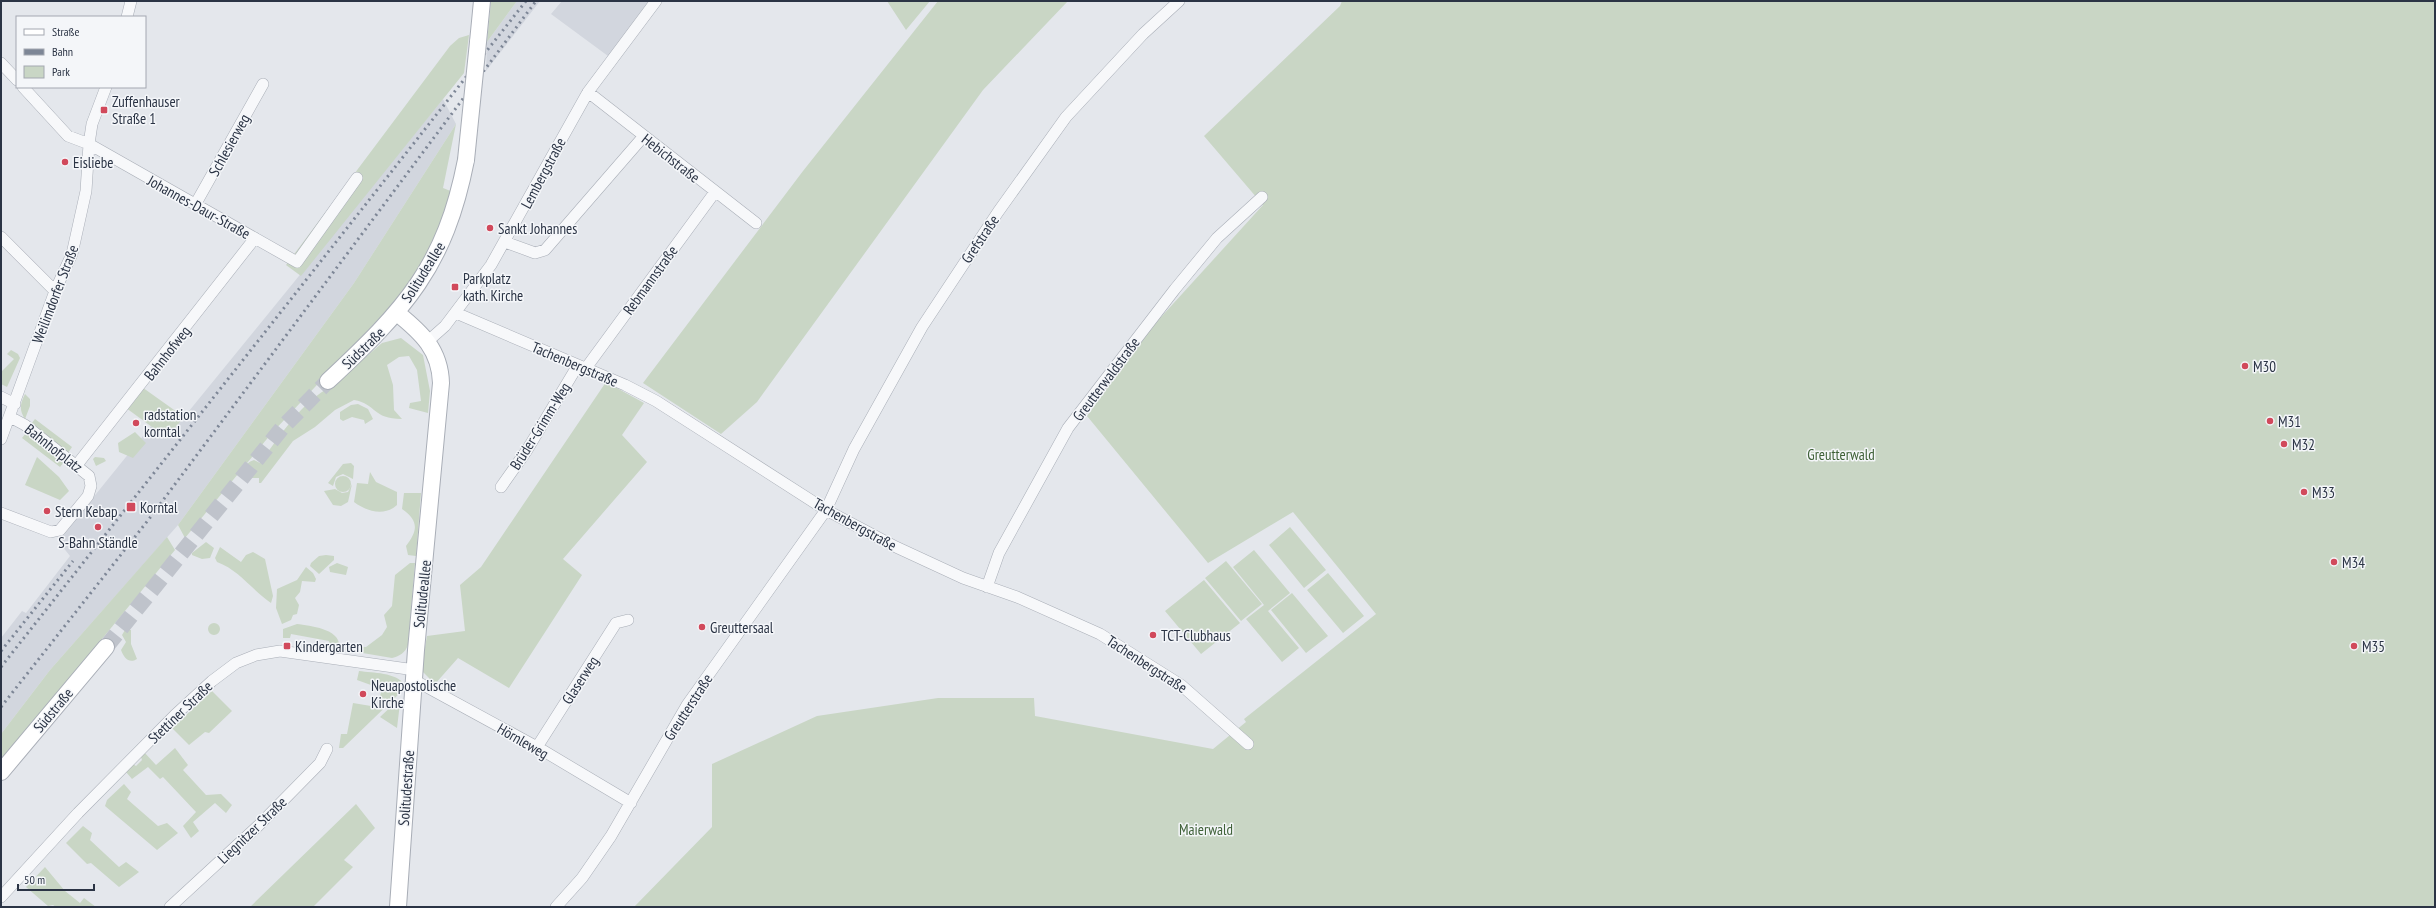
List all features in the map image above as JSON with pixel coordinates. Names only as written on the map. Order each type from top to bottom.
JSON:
[{"type":"main road","name":"Solitudeallee","points":[[414,675],[441,383],[440,362],[428,342],[397,314],[429,268],[445,237],[460,188],[466,160],[482,1]]},
{"type":"main road","name":"Südstraße","points":[[328,381],[397,314]]},
{"type":"main road","name":"Südstraße","points":[[1,772],[106,647]]},
{"type":"main road","name":"Solitudestraße","points":[[398,907],[414,675]]},
{"type":"street","points":[[127,16],[131,1]]},
{"type":"street","name":"Lembergstraße","points":[[428,342],[456,313],[491,265],[588,92],[656,1]]},
{"type":"street","name":"Grefstraße","points":[[826,510],[854,449],[922,327],[998,212],[1066,117],[1144,34],[1180,1]]},
{"type":"street","points":[[1,64],[16,79]]},
{"type":"street","name":"Schlesierweg","points":[[195,205],[263,84]]},
{"type":"street","name":"Johannes-Daur-Straße","points":[[24,88],[68,136],[89,144],[297,262],[357,178]]},
{"type":"street","name":"Weilimdorfer Straße","points":[[1,439],[55,291],[72,254],[81,220],[86,191],[89,144],[92,124],[106,88]]},
{"type":"street","name":"Hebichstraße","points":[[588,92],[643,137],[756,223]]},
{"type":"street","points":[[505,242],[535,253],[545,250],[643,137]]},
{"type":"street","name":"Rebmannstraße","points":[[582,366],[715,192]]},
{"type":"street","name":"Greutterwaldstraße","points":[[987,587],[999,553],[1068,428],[1179,283],[1218,238],[1262,198]]},
{"type":"street","points":[[1,237],[55,291]]},
{"type":"street","name":"Bahnhofweg","points":[[76,466],[255,238]]},
{"type":"street","name":"Tachenbergstraße","points":[[456,313],[582,366],[656,401],[826,510],[896,547],[963,578],[1017,597],[1100,634],[1181,685],[1248,744]]},
{"type":"street","name":"Brüder-Grimm-Weg","points":[[501,487],[582,366]]},
{"type":"street","points":[[1,397],[15,404]]},
{"type":"street","name":"Bahnhofplatz","points":[[1,513],[51,532],[60,530],[88,496],[91,486],[89,476],[25,425],[10,417]]},
{"type":"street","name":"Greutterstraße","points":[[556,907],[582,878],[631,803],[687,705],[826,510]]},
{"type":"street","name":"Glaserweg","points":[[537,747],[616,623],[628,620]]},
{"type":"street","name":"Stettiner Straße","points":[[1,896],[78,813],[161,729],[207,685],[236,663],[256,655],[280,651],[414,675]]},
{"type":"street","name":"Hörnleweg","points":[[414,675],[631,803]]},
{"type":"street","name":"Liegnitzer Straße","points":[[170,907],[258,826],[320,763],[326,749]]},
{"type":"shaded area","points":[[517,1],[540,1],[486,71],[487,42]]},
{"type":"shaded area","points":[[562,1],[652,1],[608,56],[551,14]]},
{"type":"shaded area","points":[[443,99],[456,124],[354,283],[178,525],[50,670],[1,734],[1,638],[22,611],[26,613],[70,556],[58,541],[151,426],[167,438]]},
{"type":"green space","points":[[491,1],[517,1],[487,42]]},
{"type":"green space","points":[[887,1],[930,1],[906,30]]},
{"type":"green space","points":[[938,1],[1068,1],[983,90],[757,402],[721,434],[643,383],[803,171]]},
{"type":"green space","name":"Greutterwald","points":[[1342,1],[2435,1],[2435,907],[634,907],[712,827],[712,764],[817,716],[938,698],[1034,698],[1035,716],[1213,749],[1246,722],[1244,719],[1376,614],[1293,512],[1208,563],[1087,416],[1152,327],[1263,205],[1204,136],[1340,6]]},
{"type":"green space","points":[[469,35],[464,73],[301,276],[286,265],[450,46],[459,38]]},
{"type":"green space","points":[[456,124],[443,188],[453,192],[427,257],[402,294],[271,434],[185,538],[178,525],[354,283]]},
{"type":"green space","points":[[401,338],[423,355],[430,391],[428,413],[409,408],[410,403],[421,401],[417,370],[409,356],[399,357],[387,365],[393,385],[394,410],[402,419],[385,417],[367,405],[354,400],[335,410],[315,427],[293,441],[261,483],[259,483],[259,478],[251,478],[246,475],[245,467],[249,462],[254,460],[260,463],[283,431],[310,401],[332,386],[382,343]]},
{"type":"green space","points":[[11,350],[18,354],[20,358],[7,387],[1,384],[1,372],[14,359],[7,354]]},
{"type":"green space","points":[[606,382],[644,403],[622,435],[647,462],[563,559],[582,575],[509,688],[458,658],[435,684],[421,670],[427,636],[465,631],[460,585],[481,567]]},
{"type":"green space","points":[[139,385],[184,417],[167,438],[122,405]]},
{"type":"green space","points":[[25,394],[30,399],[30,406],[25,419],[21,407]]},
{"type":"green space","points":[[358,404],[368,409],[373,419],[365,424],[364,420],[352,417],[343,421],[340,419],[340,412],[351,405]]},
{"type":"green space","points":[[35,419],[72,447],[68,453],[31,424]]},
{"type":"green space","points":[[135,432],[146,443],[133,458],[119,452],[118,443]]},
{"type":"green space","points":[[26,433],[64,462],[60,467],[22,438]]},
{"type":"green space","points":[[37,457],[59,477],[69,491],[60,500],[25,485]]},
{"type":"green space","points":[[95,457],[104,458],[106,461],[96,466],[93,459]]},
{"type":"green space","points":[[351,463],[354,466],[353,479],[343,474],[336,477],[333,486],[328,483],[343,464]]},
{"type":"green space","points":[[370,472],[376,482],[397,492],[397,505],[392,509],[381,512],[369,510],[354,502],[357,483],[368,484]]},
{"type":"green space","points":[[343,476],[349,478],[351,484],[349,490],[343,492],[337,490],[335,484],[337,478]]},
{"type":"green space","points":[[352,484],[348,502],[341,506],[333,505],[324,491],[335,489],[342,493],[348,492]]},
{"type":"green space","points":[[404,493],[421,493],[416,556],[408,555],[406,546],[413,535],[415,526],[408,513],[402,509]]},
{"type":"green space","points":[[1290,527],[1326,570],[1304,588],[1269,545]]},
{"type":"green space","points":[[167,537],[175,550],[1,762],[1,734],[50,670]]},
{"type":"green space","points":[[206,542],[214,548],[210,558],[202,559],[192,555],[192,553]]},
{"type":"green space","points":[[220,547],[241,562],[246,555],[253,552],[265,559],[273,596],[271,603],[239,575],[217,562],[215,558]]},
{"type":"green space","points":[[1254,550],[1290,593],[1268,611],[1299,648],[1282,662],[1246,619],[1264,605],[1233,567]]},
{"type":"green space","points":[[319,556],[334,556],[334,560],[319,574],[310,566],[311,563]]},
{"type":"green space","points":[[1226,561],[1262,604],[1241,621],[1205,578]]},
{"type":"green space","points":[[337,563],[348,567],[346,575],[330,572],[329,567]]},
{"type":"green space","points":[[410,563],[415,563],[408,645],[404,652],[392,658],[345,650],[346,646],[366,647],[382,635],[387,627],[384,615],[392,606],[395,575]]},
{"type":"green space","points":[[306,567],[313,573],[316,579],[315,582],[302,581],[300,592],[295,598],[299,605],[297,614],[293,615],[291,620],[282,624],[276,608],[277,589],[297,580]]},
{"type":"green space","points":[[1328,573],[1364,616],[1343,633],[1307,590]]},
{"type":"green space","points":[[1204,580],[1240,623],[1201,654],[1165,611]]},
{"type":"green space","points":[[1292,593],[1328,636],[1306,653],[1271,610]]},
{"type":"green space","points":[[212,623],[216,623],[220,629],[216,635],[212,635],[208,631],[208,627]]},
{"type":"green space","points":[[297,624],[325,630],[331,633],[339,642],[339,649],[328,648],[329,641],[291,634],[290,638],[283,638],[283,629]]},
{"type":"green space","points":[[125,630],[131,630],[131,644],[137,659],[132,661],[127,659],[121,650],[126,642],[122,635]]},
{"type":"green space","points":[[359,671],[390,675],[405,685],[403,690],[343,748],[339,748],[341,734],[347,734],[353,703],[377,707],[382,689],[357,680]]},
{"type":"green space","points":[[212,691],[232,711],[209,733],[205,732],[189,745],[172,728]]},
{"type":"green space","points":[[398,700],[400,703],[397,728],[380,717]]},
{"type":"green space","points":[[175,748],[188,765],[183,770],[206,795],[221,794],[232,805],[226,813],[215,803],[193,822],[199,831],[191,838],[183,826],[196,812],[163,777],[160,779],[148,767],[132,779],[126,772],[133,764],[136,766],[142,760],[141,757],[144,752],[156,765]]},
{"type":"green space","points":[[124,784],[131,792],[127,799],[158,826],[167,823],[178,833],[157,850],[105,806],[107,800]]},
{"type":"green space","points":[[356,804],[375,828],[344,860],[353,867],[313,907],[250,907]]},
{"type":"green space","points":[[83,826],[92,833],[90,840],[119,867],[126,862],[139,872],[119,887],[91,863],[87,864],[66,843]]},
{"type":"green space","points":[[45,867],[65,891],[80,903],[84,898],[96,907],[48,906],[26,887]]},
{"type":"tunnel","points":[[106,647],[283,427],[328,381]]},
{"type":"railway","points":[[1,667],[526,1]]},
{"type":"railway","points":[[1,707],[149,519],[536,1]]},
{"type":"railway","points":[[1,651],[73,561]]},
{"type":"place","name":"Zuffenhauser Straße 1","points":[[104,110]]},
{"type":"place","name":"Eisliebe","points":[[65,162]]},
{"type":"place","name":"Sankt Johannes","points":[[490,228]]},
{"type":"place","name":"Parkplatz kath. Kirche","points":[[455,287]]},
{"type":"place","name":"M30","points":[[2245,366]]},
{"type":"place","name":"M31","points":[[2270,421]]},
{"type":"place","name":"radstation korntal","points":[[136,423]]},
{"type":"place","name":"M32","points":[[2284,444]]},
{"type":"place","name":"M33","points":[[2304,492]]},
{"type":"place","name":"Korntal","points":[[131,507]]},
{"type":"place","name":"Stern Kebap","points":[[47,511]]},
{"type":"place","name":"S-Bahn Ständle","points":[[98,527]]},
{"type":"place","name":"M34","points":[[2334,562]]},
{"type":"place","name":"Greuttersaal","points":[[702,627]]},
{"type":"place","name":"TCT-Clubhaus","points":[[1153,635]]},
{"type":"place","name":"Kindergarten","points":[[287,646]]},
{"type":"place","name":"M35","points":[[2354,646]]},
{"type":"place","name":"Neuapostolische Kirche","points":[[363,694]]},
{"type":"park label","name":"Maierwald","points":[[1206,829]]}]
